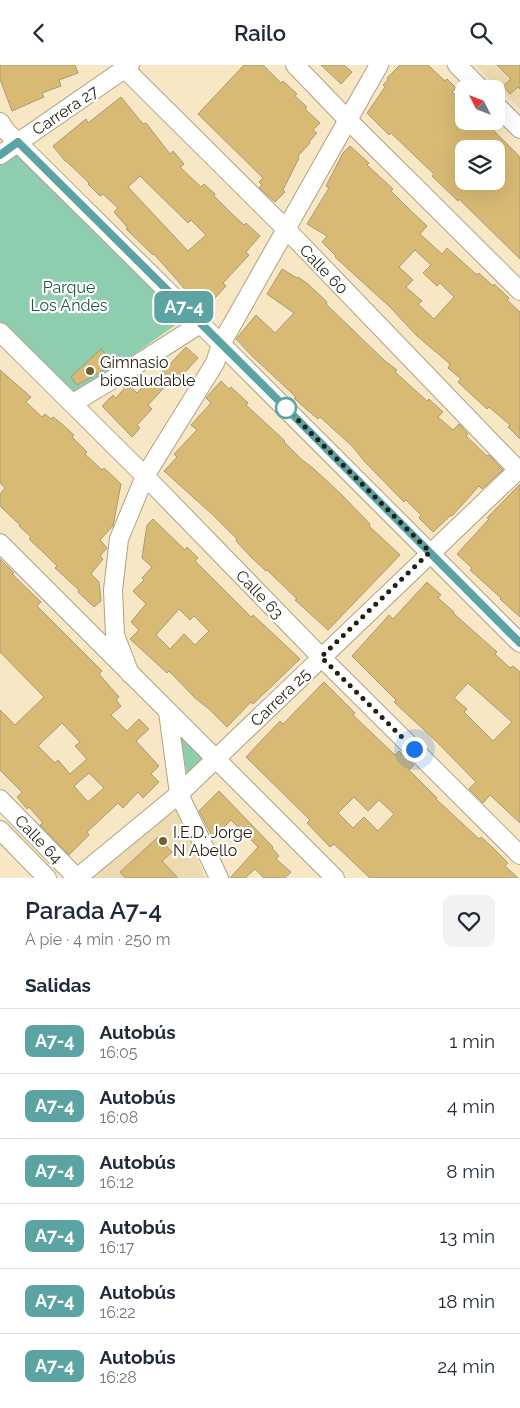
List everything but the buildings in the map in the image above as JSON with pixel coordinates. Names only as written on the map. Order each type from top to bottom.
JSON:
[{"type":"street","points":[[295,65],[520,291]]},
{"type":"street","points":[[130,674],[115,635],[113,590],[120,539],[145,476],[215,363],[222,344],[379,65]]},
{"type":"street","points":[[457,65],[471,80]]},
{"type":"street","name":"Carrera 27","points":[[0,155],[127,67]]},
{"type":"street","name":"Calle 60","points":[[127,67],[519,470]]},
{"type":"street","points":[[505,114],[520,129]]},
{"type":"street","points":[[0,121],[6,131],[222,344],[520,643]]},
{"type":"street","points":[[73,403],[200,324]]},
{"type":"street","name":"Calle 63","points":[[0,332],[73,403],[321,657],[520,855]]},
{"type":"street","name":"Carrera 25","points":[[77,878],[179,794],[430,552],[519,470]]},
{"type":"street","points":[[0,543],[335,878]]},
{"type":"street","points":[[168,712],[179,794],[219,878]]},
{"type":"street","name":"Calle 64","points":[[0,799],[77,878]]},
{"type":"street","name":"Calle 64","points":[[0,830],[47,878]]},
{"type":"shaded area","points":[[475,65],[520,65],[520,109],[505,94],[505,80],[490,80]]},
{"type":"shaded area","name":"I.E.D. Jorge N Abello","points":[[177,806],[205,878],[93,878],[91,876]]},
{"type":"green space","name":"Parque Los Andes","points":[[20,152],[187,317],[73,397],[0,324],[0,165]]},
{"type":"green space","points":[[176,728],[210,759],[188,777]]},
{"type":"bus line","name":"A7-4","points":[[0,155],[18,142],[520,643]]},
{"type":"place","name":"Gimnasio biosaludable","points":[[90,371]]},
{"type":"place","name":"I.E.D. Jorge N Abello","points":[[163,841]]},
{"type":"route","points":[[286,408],[430,552],[321,657],[414,749]]}]
